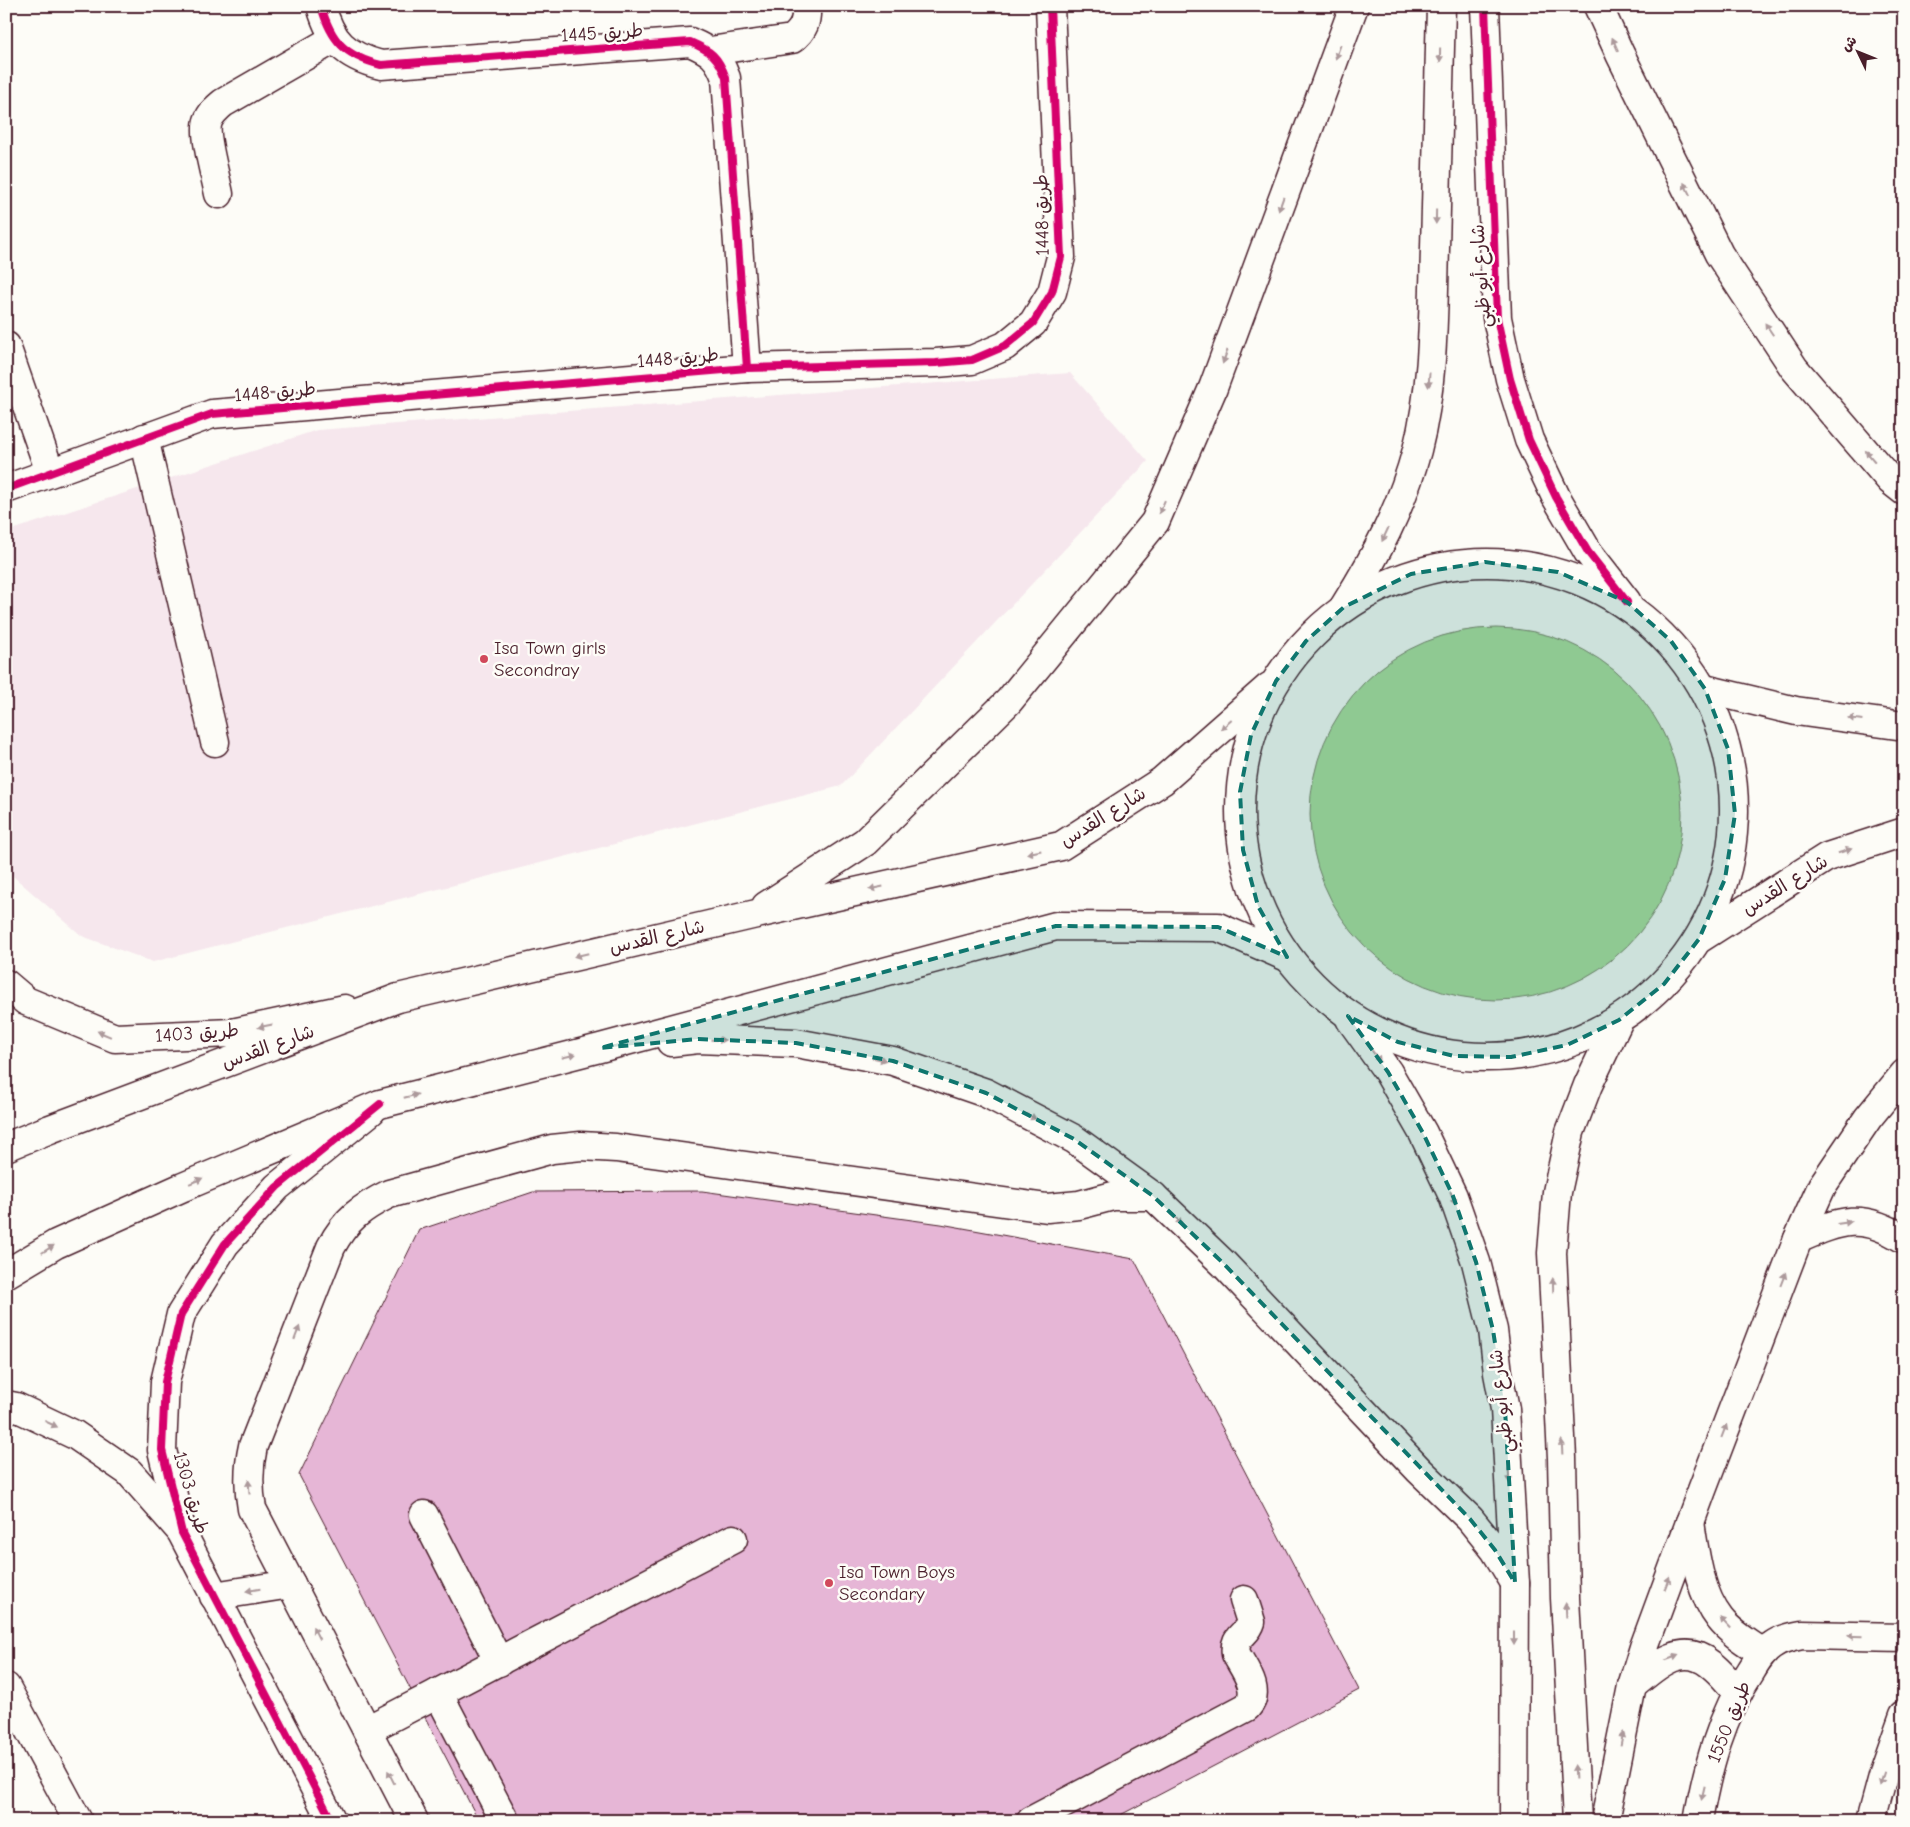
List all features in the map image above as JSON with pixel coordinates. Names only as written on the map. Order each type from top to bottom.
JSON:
[{"type":"main road","name":"طريق 1445","points":[[320,6],[334,40],[348,52],[364,61],[381,65],[690,42],[710,51]]},
{"type":"main road","points":[[710,51],[792,39],[800,33],[805,25],[806,6]]},
{"type":"main road","name":"طريق 1448","points":[[6,489],[212,414],[747,368],[972,360],[1005,346],[1033,323],[1052,292],[1061,257],[1050,6]]},
{"type":"main road","points":[[752,915],[866,842],[1009,701],[1155,522],[1213,388],[1354,6]]},
{"type":"main road","points":[[1344,607],[1375,558],[1399,505],[1417,450],[1428,393],[1433,335],[1441,6]]},
{"type":"main road","name":"شارع أبو ظبي","points":[[1485,6],[1497,318],[1510,379],[1529,440],[1556,498],[1588,552],[1627,602]]},
{"type":"main road","points":[[1598,6],[1719,254],[1794,368],[1890,480],[1904,491]]},
{"type":"main road","points":[[219,194],[207,133],[208,122],[213,112],[223,103],[334,40]]},
{"type":"main road","points":[[710,51],[721,63],[726,78],[747,368]]},
{"type":"main road","points":[[6,346],[50,472]]},
{"type":"main road","points":[[144,438],[215,742]]},
{"type":"main road","points":[[1485,562],[1558,572],[1627,602],[1671,641],[1705,689],[1728,749],[1735,814],[1725,879],[1699,939],[1664,984],[1619,1020],[1568,1045],[1511,1057],[1454,1056],[1398,1042],[1348,1016],[1314,989],[1287,957],[1258,906],[1242,850],[1240,792],[1252,735],[1276,681],[1306,641],[1344,607],[1411,574],[1485,562]]},
{"type":"main road","name":"شارع القدس","points":[[6,1147],[398,998],[752,915],[1061,846],[1162,781],[1276,681]]},
{"type":"main road","points":[[1705,689],[1796,711],[1904,726]]},
{"type":"main road","name":"شارع القدس","points":[[1699,939],[1826,857],[1904,832]]},
{"type":"main road","points":[[6,1274],[56,1244],[183,1186],[380,1104],[600,1048],[1056,926],[1218,927],[1287,957]]},
{"type":"main road","name":"طريق 1403","points":[[6,984],[26,1001],[115,1038],[232,1033],[398,998]]},
{"type":"main road","name":"شارع أبو ظبي","points":[[1348,1016],[1388,1072],[1423,1133],[1453,1196],[1476,1262],[1493,1330],[1498,1373],[1505,1409],[1514,1583],[1514,1821]]},
{"type":"main road","points":[[1578,1821],[1565,1598],[1562,1458],[1552,1253],[1557,1192],[1570,1132],[1588,1085],[1619,1020]]},
{"type":"main road","points":[[600,1048],[698,1039],[796,1043],[893,1061],[995,1098],[1074,1139],[1153,1196],[1224,1264],[1412,1462],[1470,1520],[1495,1550],[1514,1583]]},
{"type":"main road","points":[[1605,1821],[1632,1686],[1647,1638],[1798,1239],[1822,1186],[1868,1118],[1904,1074]]},
{"type":"main road","name":"طريق 1303","points":[[332,1821],[182,1533],[162,1450],[165,1382],[181,1314],[225,1244],[277,1187],[380,1104]]},
{"type":"main road","points":[[414,1821],[252,1509],[248,1480],[253,1446],[331,1247],[340,1230],[352,1216],[388,1194],[552,1149],[581,1146],[616,1148],[1047,1208],[1072,1207],[1114,1196],[1153,1196]]},
{"type":"main road","points":[[1798,1239],[1832,1224],[1851,1221],[1870,1223],[1888,1229],[1904,1239]]},
{"type":"main road","name":"طريق 1303","points":[[6,1405],[16,1407],[75,1435],[129,1472],[182,1533]]},
{"type":"main road","points":[[424,1515],[499,1662]]},
{"type":"main road","points":[[1690,1522],[1697,1567],[1712,1605],[1720,1619],[1734,1632],[1763,1653]]},
{"type":"main road","points":[[367,1730],[734,1539]]},
{"type":"main road","points":[[214,1596],[291,1584]]},
{"type":"main road","points":[[1031,1821],[1248,1707],[1253,1698],[1253,1688],[1236,1654],[1238,1639],[1248,1629],[1251,1622],[1244,1600]]},
{"type":"main road","name":"طريق 1550","points":[[1698,1821],[1714,1749],[1737,1691],[1763,1653],[1774,1644],[1788,1638],[1802,1636],[1904,1638]]},
{"type":"main road","points":[[1632,1686],[1672,1657],[1685,1654],[1697,1656],[1709,1663],[1737,1691]]},
{"type":"main road","points":[[6,1687],[78,1821]]},
{"type":"main road","points":[[438,1693],[505,1821]]},
{"type":"main road","points":[[1871,1821],[1885,1770],[1904,1715]]},
{"type":"highlighted area","points":[[1485,562],[1558,572],[1627,602],[1671,641],[1705,689],[1728,749],[1735,814],[1725,879],[1699,939],[1664,984],[1619,1020],[1567,1045],[1511,1057],[1454,1056],[1398,1042],[1348,1016],[1388,1072],[1423,1133],[1453,1196],[1476,1262],[1493,1330],[1505,1409],[1515,1583],[1495,1550],[1470,1519],[1224,1264],[1153,1196],[1074,1139],[986,1093],[893,1061],[796,1043],[698,1039],[600,1048],[1056,926],[1218,927],[1287,957],[1258,906],[1243,850],[1240,792],[1251,735],[1276,681],[1306,641],[1344,607],[1411,574]]},
{"type":"shaded area","name":"Isa Town girls Secondray","points":[[1070,373],[1148,461],[841,786],[153,962],[82,936],[6,870],[6,532],[317,430]]},
{"type":"green space","points":[[1496,628],[1532,631],[1567,642],[1599,659],[1628,682],[1651,711],[1668,743],[1679,778],[1682,814],[1679,850],[1668,885],[1651,917],[1628,946],[1599,969],[1567,986],[1532,997],[1496,1000],[1460,997],[1425,986],[1393,969],[1364,946],[1341,917],[1324,885],[1313,850],[1310,814],[1313,778],[1324,743],[1341,711],[1364,682],[1393,659],[1425,642],[1460,631]]},
{"type":"building","name":"Isa Town Boys Secondary","points":[[702,1191],[941,1224],[1134,1259],[1359,1690],[1109,1821],[479,1821],[299,1475],[419,1230],[533,1192]]},
{"type":"cycle path","points":[[321,6],[330,29],[341,45],[358,57],[381,65],[690,42],[713,55],[720,64],[726,78],[747,368]]},
{"type":"cycle path","points":[[6,489],[212,414],[747,368],[936,363],[972,360],[1005,346],[1033,323],[1052,292],[1061,257],[1050,6]]},
{"type":"cycle path","points":[[1485,6],[1497,318],[1510,379],[1529,440],[1556,497],[1588,552],[1627,602]]},
{"type":"cycle path","points":[[332,1821],[182,1533],[162,1450],[165,1382],[181,1314],[225,1244],[277,1187],[380,1104]]},
{"type":"place","name":"Isa Town girls Secondray","points":[[484,659]]},
{"type":"place","name":"Isa Town Boys Secondary","points":[[829,1583]]}]
